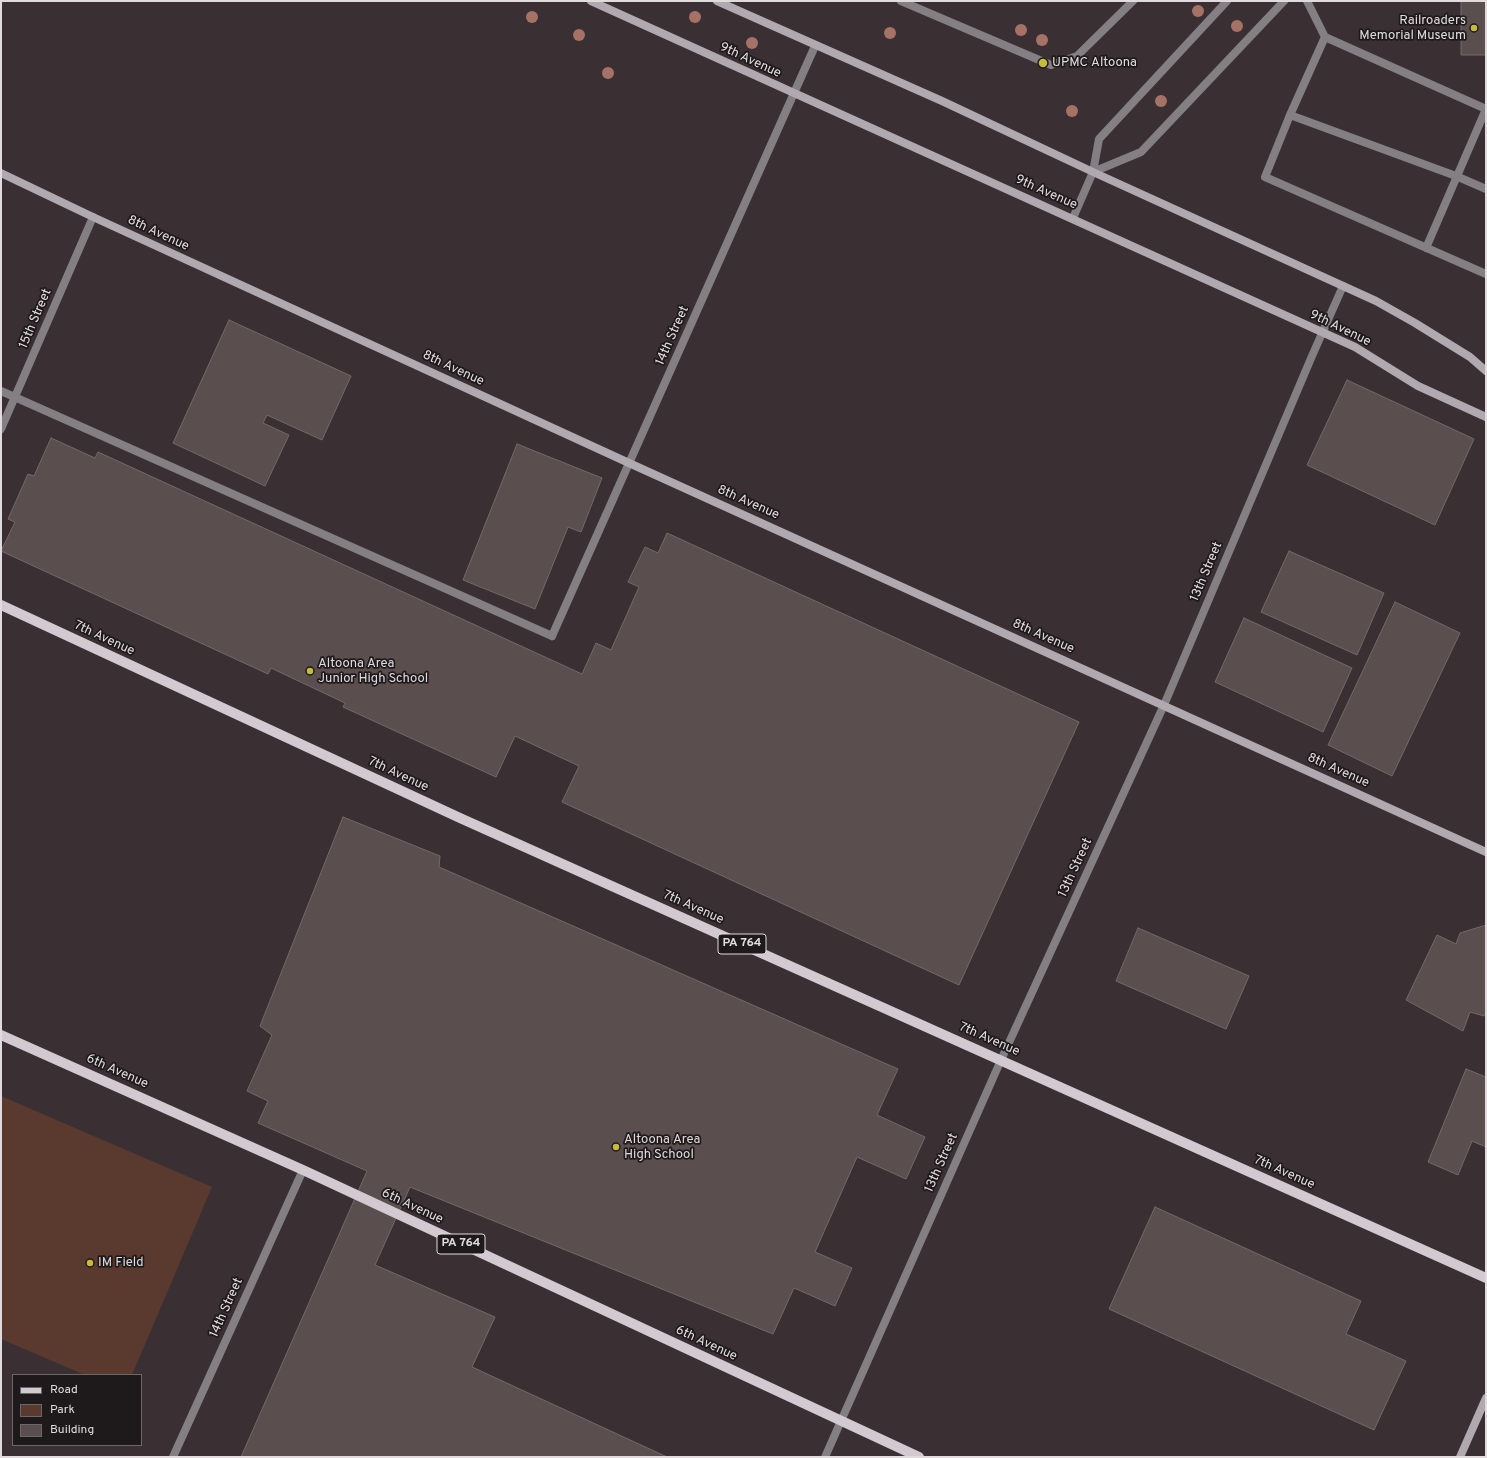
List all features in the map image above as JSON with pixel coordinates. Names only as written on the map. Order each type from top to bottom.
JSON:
[{"type":"main road","name":"7th Avenue","points":[[1,606],[460,818],[1486,1278]]},
{"type":"main road","name":"6th Avenue","points":[[1,1035],[303,1170],[919,1457]]},
{"type":"street","name":"9th Avenue","points":[[591,1],[793,94],[1073,218],[1321,333],[1355,347],[1418,386],[1486,417]]},
{"type":"street","points":[[717,1],[815,46],[942,101],[1093,172],[1343,286],[1416,323],[1470,357],[1486,371]]},
{"type":"street","points":[[901,1],[1051,65],[1077,56],[1133,1]]},
{"type":"street","points":[[1073,218],[1093,172],[1099,139],[1227,1]]},
{"type":"street","points":[[1093,172],[1141,152],[1284,1]]},
{"type":"street","points":[[1307,1],[1325,37],[1486,109],[1426,248]]},
{"type":"street","points":[[1325,37],[1290,115],[1265,177],[1486,274]]},
{"type":"street","name":"14th Street","points":[[15,397],[552,636],[815,46]]},
{"type":"street","points":[[1290,115],[1456,176],[1486,189]]},
{"type":"street","name":"8th Avenue","points":[[1,173],[93,218],[1486,852]]},
{"type":"street","name":"15th Street","points":[[1,429],[93,218]]},
{"type":"street","name":"13th Street","points":[[825,1457],[1001,1060],[1164,705],[1321,333],[1343,286]]},
{"type":"street","points":[[1,391],[15,397]]},
{"type":"street","name":"14th Street","points":[[173,1457],[303,1170]]},
{"type":"street","points":[[1460,1457],[1486,1398]]},
{"type":"green space","name":"IM Field","points":[[1,1096],[212,1187],[132,1374],[83,1374],[1,1339]]},
{"type":"building","name":"Railroaders Memorial Museum","points":[[1461,1],[1486,1],[1486,55],[1461,55]]},
{"type":"building","points":[[229,320],[351,376],[322,440],[267,415],[263,423],[289,435],[265,486],[173,443]]},
{"type":"building","points":[[1347,380],[1474,439],[1435,525],[1307,465]]},
{"type":"building","points":[[51,438],[95,458],[98,452],[582,674],[596,643],[611,650],[639,587],[628,582],[645,547],[658,553],[667,533],[1079,722],[959,985],[562,802],[579,766],[515,736],[496,777],[343,707],[345,703],[271,668],[268,674],[1,551],[15,522],[8,519],[28,474],[34,476]]},
{"type":"building","points":[[517,444],[602,478],[581,532],[568,527],[535,609],[463,580]]},
{"type":"building","points":[[1289,551],[1384,593],[1357,655],[1261,612]]},
{"type":"building","points":[[1395,602],[1460,633],[1392,776],[1328,745]]},
{"type":"building","points":[[1244,618],[1352,668],[1323,732],[1215,682]]},
{"type":"building","name":"Altoona Area High School","points":[[343,817],[440,856],[439,867],[898,1069],[877,1115],[925,1137],[906,1179],[857,1157],[815,1252],[852,1268],[835,1306],[794,1288],[773,1334],[410,1187],[375,1265],[495,1317],[472,1367],[667,1457],[241,1457],[367,1171],[258,1123],[268,1101],[247,1091],[272,1035],[260,1026]]},
{"type":"building","points":[[1486,925],[1486,1012],[1484,1016],[1470,1012],[1463,1031],[1406,1000],[1437,935],[1456,944],[1460,933]]},
{"type":"building","points":[[1138,928],[1249,976],[1226,1029],[1116,981]]},
{"type":"building","points":[[1466,1069],[1486,1077],[1486,1147],[1472,1141],[1458,1175],[1428,1162]]},
{"type":"building","points":[[1155,1207],[1361,1301],[1346,1334],[1406,1361],[1374,1430],[1109,1309]]},
{"type":"place","name":"Railroaders Memorial Museum","points":[[1474,28]]},
{"type":"place","name":"UPMC Altoona","points":[[1043,63]]},
{"type":"place","name":"Altoona Area Junior High School","points":[[310,671]]},
{"type":"place","name":"Altoona Area High School","points":[[616,1147]]},
{"type":"place","name":"IM Field","points":[[90,1263]]}]
